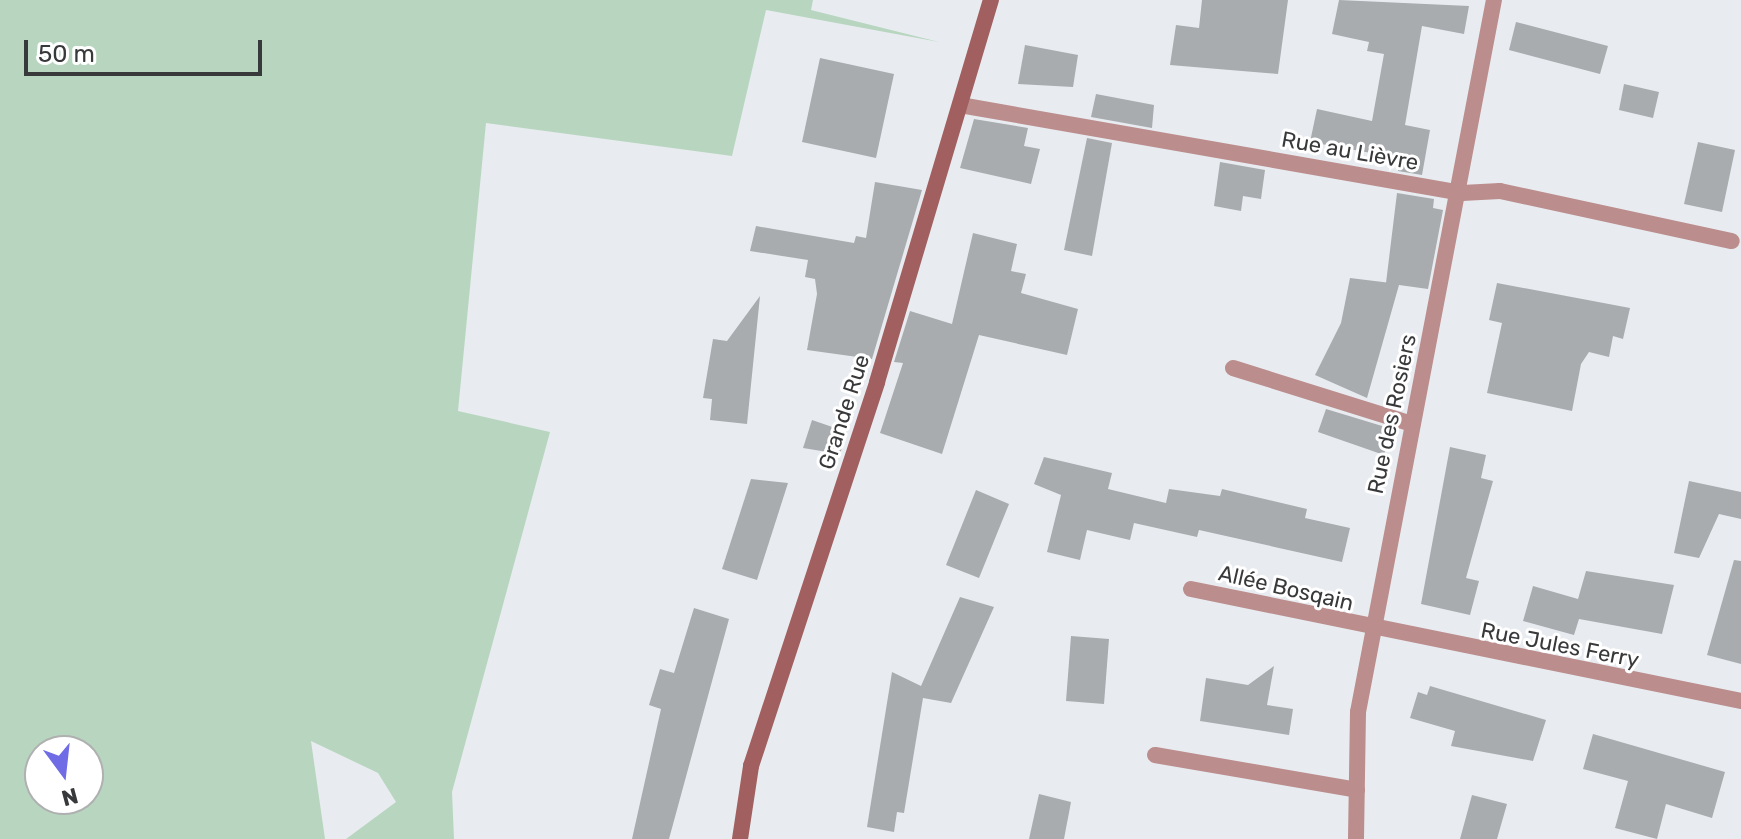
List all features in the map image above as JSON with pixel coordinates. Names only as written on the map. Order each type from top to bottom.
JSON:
[{"type":"street","name":"Grande Rue","points":[[740,839],[751,766],[991,0]]},
{"type":"street","name":"Rue des Rosiers","points":[[1356,839],[1358,712],[1371,631],[1462,193],[1494,0]]},
{"type":"street","name":"Rue au Lièvre","points":[[960,105],[1462,193],[1500,191],[1732,241]]},
{"type":"street","points":[[1233,368],[1412,424]]},
{"type":"street","name":"Allée Bosqain","points":[[1191,589],[1371,631]]},
{"type":"street","name":"Rue Jules Ferry","points":[[1371,631],[1741,701]]},
{"type":"street","points":[[1155,755],[1357,790]]},
{"type":"green space","points":[[0,0],[813,0],[811,10],[939,42],[766,10],[732,156],[486,123],[458,411],[550,432],[452,792],[454,839],[346,839],[396,802],[378,773],[311,741],[325,839],[0,839]]},
{"type":"building","points":[[1202,0],[1288,0],[1278,74],[1170,65],[1176,25],[1199,28]]},
{"type":"building","points":[[1339,0],[1469,6],[1464,34],[1422,26],[1405,125],[1430,130],[1422,175],[1398,171],[1399,158],[1310,142],[1317,109],[1372,121],[1384,54],[1367,51],[1369,42],[1332,34]]},
{"type":"building","points":[[1516,22],[1608,46],[1600,74],[1509,50]]},
{"type":"building","points":[[1025,45],[1078,55],[1073,87],[1018,84]]},
{"type":"building","points":[[820,58],[894,74],[876,158],[802,142]]},
{"type":"building","points":[[1624,84],[1659,92],[1653,118],[1619,110]]},
{"type":"building","points":[[1096,94],[1154,105],[1152,128],[1091,117]]},
{"type":"building","points":[[974,119],[1028,128],[1024,146],[1040,149],[1031,184],[960,168]]},
{"type":"building","points":[[1087,138],[1112,143],[1092,256],[1064,250]]},
{"type":"building","points":[[1698,142],[1735,150],[1722,212],[1684,204]]},
{"type":"building","points":[[1220,162],[1265,170],[1261,199],[1243,196],[1241,211],[1214,206]]},
{"type":"building","points":[[875,182],[922,190],[872,359],[807,350],[817,294],[815,279],[805,277],[808,260],[750,251],[756,226],[854,243],[856,236],[866,238]]},
{"type":"building","points":[[1397,193],[1434,199],[1433,208],[1443,210],[1428,289],[1399,285],[1367,398],[1315,375],[1341,323],[1350,278],[1386,282]]},
{"type":"building","points":[[973,233],[1017,244],[1011,271],[1026,274],[1021,293],[1078,309],[1067,355],[979,335],[942,454],[880,433],[903,363],[894,362],[910,311],[952,324]]},
{"type":"building","points":[[1497,283],[1630,308],[1623,339],[1613,336],[1609,357],[1589,352],[1581,364],[1572,411],[1487,393],[1502,323],[1489,320]]},
{"type":"building","points":[[760,296],[747,424],[710,420],[712,399],[703,398],[713,339],[727,341]]},
{"type":"building","points":[[1326,409],[1392,429],[1384,455],[1318,432]]},
{"type":"building","points":[[812,420],[847,432],[840,454],[803,448]]},
{"type":"building","points":[[1450,447],[1486,455],[1481,478],[1493,481],[1466,578],[1479,581],[1470,615],[1421,604]]},
{"type":"building","points":[[1044,457],[1112,473],[1108,489],[1166,503],[1169,489],[1220,496],[1222,489],[1307,509],[1305,518],[1350,528],[1342,562],[1199,530],[1197,537],[1134,523],[1130,540],[1087,530],[1080,560],[1047,552],[1061,495],[1034,484]]},
{"type":"building","points":[[751,479],[788,483],[757,580],[722,569]]},
{"type":"building","points":[[1689,481],[1741,492],[1741,519],[1719,514],[1699,558],[1674,553]]},
{"type":"building","points":[[976,490],[1009,504],[979,578],[946,565]]},
{"type":"building","points":[[1734,560],[1741,561],[1741,664],[1707,655]]},
{"type":"building","points":[[1586,571],[1674,585],[1662,634],[1579,619],[1574,635],[1523,621],[1533,586],[1578,599]]},
{"type":"building","points":[[960,597],[994,607],[951,703],[923,698],[904,813],[897,812],[894,832],[867,827],[892,672],[921,686]]},
{"type":"building","points":[[694,608],[729,619],[669,839],[632,839],[661,709],[649,705],[660,669],[674,673]]},
{"type":"building","points":[[1071,636],[1109,639],[1104,704],[1066,701]]},
{"type":"building","points":[[1274,666],[1267,705],[1293,709],[1289,735],[1200,721],[1206,678],[1248,685]]},
{"type":"building","points":[[1430,686],[1546,720],[1533,761],[1451,746],[1455,731],[1410,718],[1418,692],[1427,695]]},
{"type":"building","points":[[1593,734],[1725,772],[1712,818],[1666,804],[1657,839],[1615,828],[1628,781],[1583,769]]},
{"type":"building","points":[[1039,794],[1071,802],[1064,839],[1029,839]]},
{"type":"building","points":[[1472,795],[1507,804],[1497,839],[1460,839]]}]
